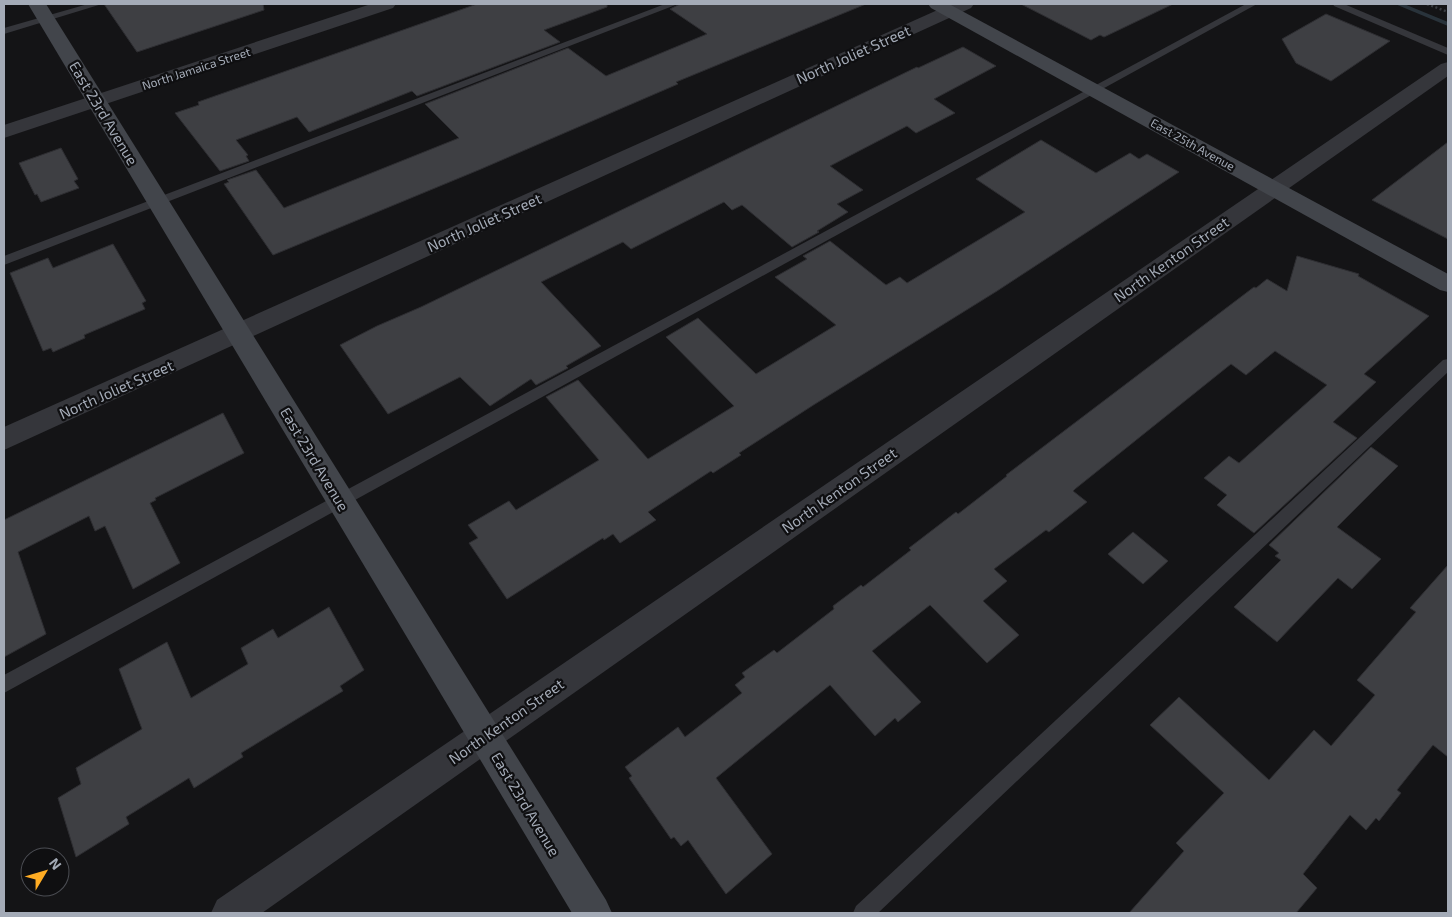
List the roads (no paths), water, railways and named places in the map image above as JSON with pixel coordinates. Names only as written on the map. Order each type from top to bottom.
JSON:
[{"type":"street","name":"North Jamaica Street","points":[[4,132],[388,4]]},
{"type":"street","name":"East 25th Avenue","points":[[951,6],[1094,90],[1448,284]]},
{"type":"street","name":"North Joliet Street","points":[[4,439],[951,6]]},
{"type":"street","name":"East 23rd Avenue","points":[[41,11],[593,913]]},
{"type":"street","name":"North Kenton Street","points":[[230,913],[1448,68]]},
{"type":"lane","points":[[4,32],[41,11],[97,4]]},
{"type":"lane","points":[[4,261],[673,4]]},
{"type":"lane","points":[[4,684],[1252,4]]},
{"type":"lane","points":[[1337,4],[1448,52]]},
{"type":"lane","points":[[863,913],[1448,364]]},
{"type":"waterway","points":[[1398,4],[1448,24]]}]
